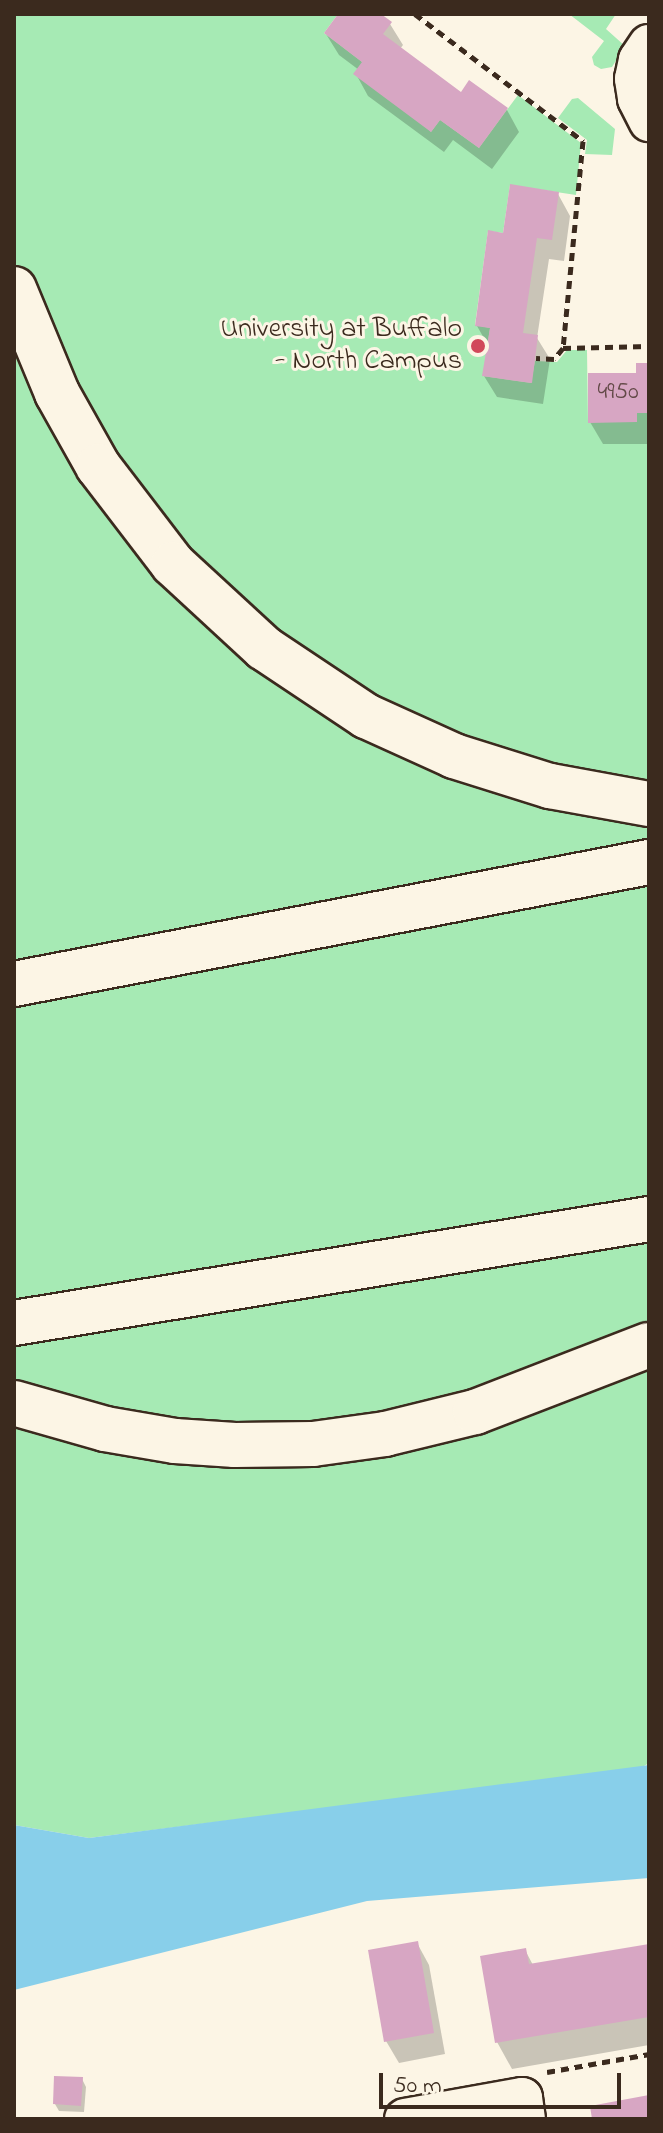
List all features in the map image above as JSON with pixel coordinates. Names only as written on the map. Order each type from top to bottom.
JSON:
[{"type":"highway","points":[[14,289],[57,393],[98,466],[173,564],[242,630],[312,682],[366,716],[425,744],[550,786],[649,804]]},
{"type":"highway","points":[[14,984],[649,862]]},
{"type":"highway","points":[[14,1323],[649,1219]]},
{"type":"highway","points":[[14,1403],[105,1429],[190,1443],[273,1446],[385,1434],[509,1401],[649,1345]]},
{"type":"street","points":[[649,45],[639,60],[635,79],[638,99],[649,121]]},
{"type":"street","points":[[405,2119],[522,2098],[525,2119]]},
{"type":"path","points":[[415,14],[583,141],[563,348],[554,359],[536,358]]},
{"type":"path","points":[[563,348],[649,346]]},
{"type":"path","points":[[547,2072],[649,2054]]},
{"type":"green space","points":[[14,14],[338,14],[324,33],[362,62],[431,132],[440,120],[479,148],[518,95],[581,143],[576,195],[510,185],[503,233],[488,231],[475,325],[490,328],[483,376],[531,383],[535,361],[557,362],[567,350],[587,350],[588,422],[636,422],[637,413],[649,413],[649,1763],[639,1769],[89,1838],[14,1825]]},
{"type":"green space","points":[[569,14],[616,14],[606,29],[625,46],[612,67],[601,69],[594,65],[592,57],[604,41]]},
{"type":"green space","points":[[578,98],[615,129],[612,155],[585,154],[587,140],[558,118],[572,99]]},
{"type":"water","points":[[649,1765],[649,1878],[367,1901],[14,1990],[14,1825],[89,1838]]},
{"type":"building","points":[[338,14],[381,14],[392,22],[383,34],[461,92],[469,80],[508,108],[479,148],[440,120],[431,132],[353,74],[362,62],[324,33]]},
{"type":"building","points":[[510,184],[559,192],[552,240],[537,238],[523,333],[538,335],[532,383],[482,376],[490,328],[475,326],[488,230],[503,233]]},
{"type":"building","points":[[636,363],[649,363],[649,413],[637,413],[637,422],[588,423],[588,373],[636,373]]},
{"type":"building","points":[[418,1941],[434,2033],[384,2042],[368,1950]]},
{"type":"building","points":[[649,1944],[649,2017],[495,2043],[480,1956],[526,1948],[529,1964]]},
{"type":"building","points":[[54,2076],[83,2077],[81,2106],[53,2104]]},
{"type":"building","points":[[649,2095],[649,2119],[592,2119],[590,2106]]},
{"type":"place","name":"University at Buffalo - North Campus","points":[[478,346]]}]
